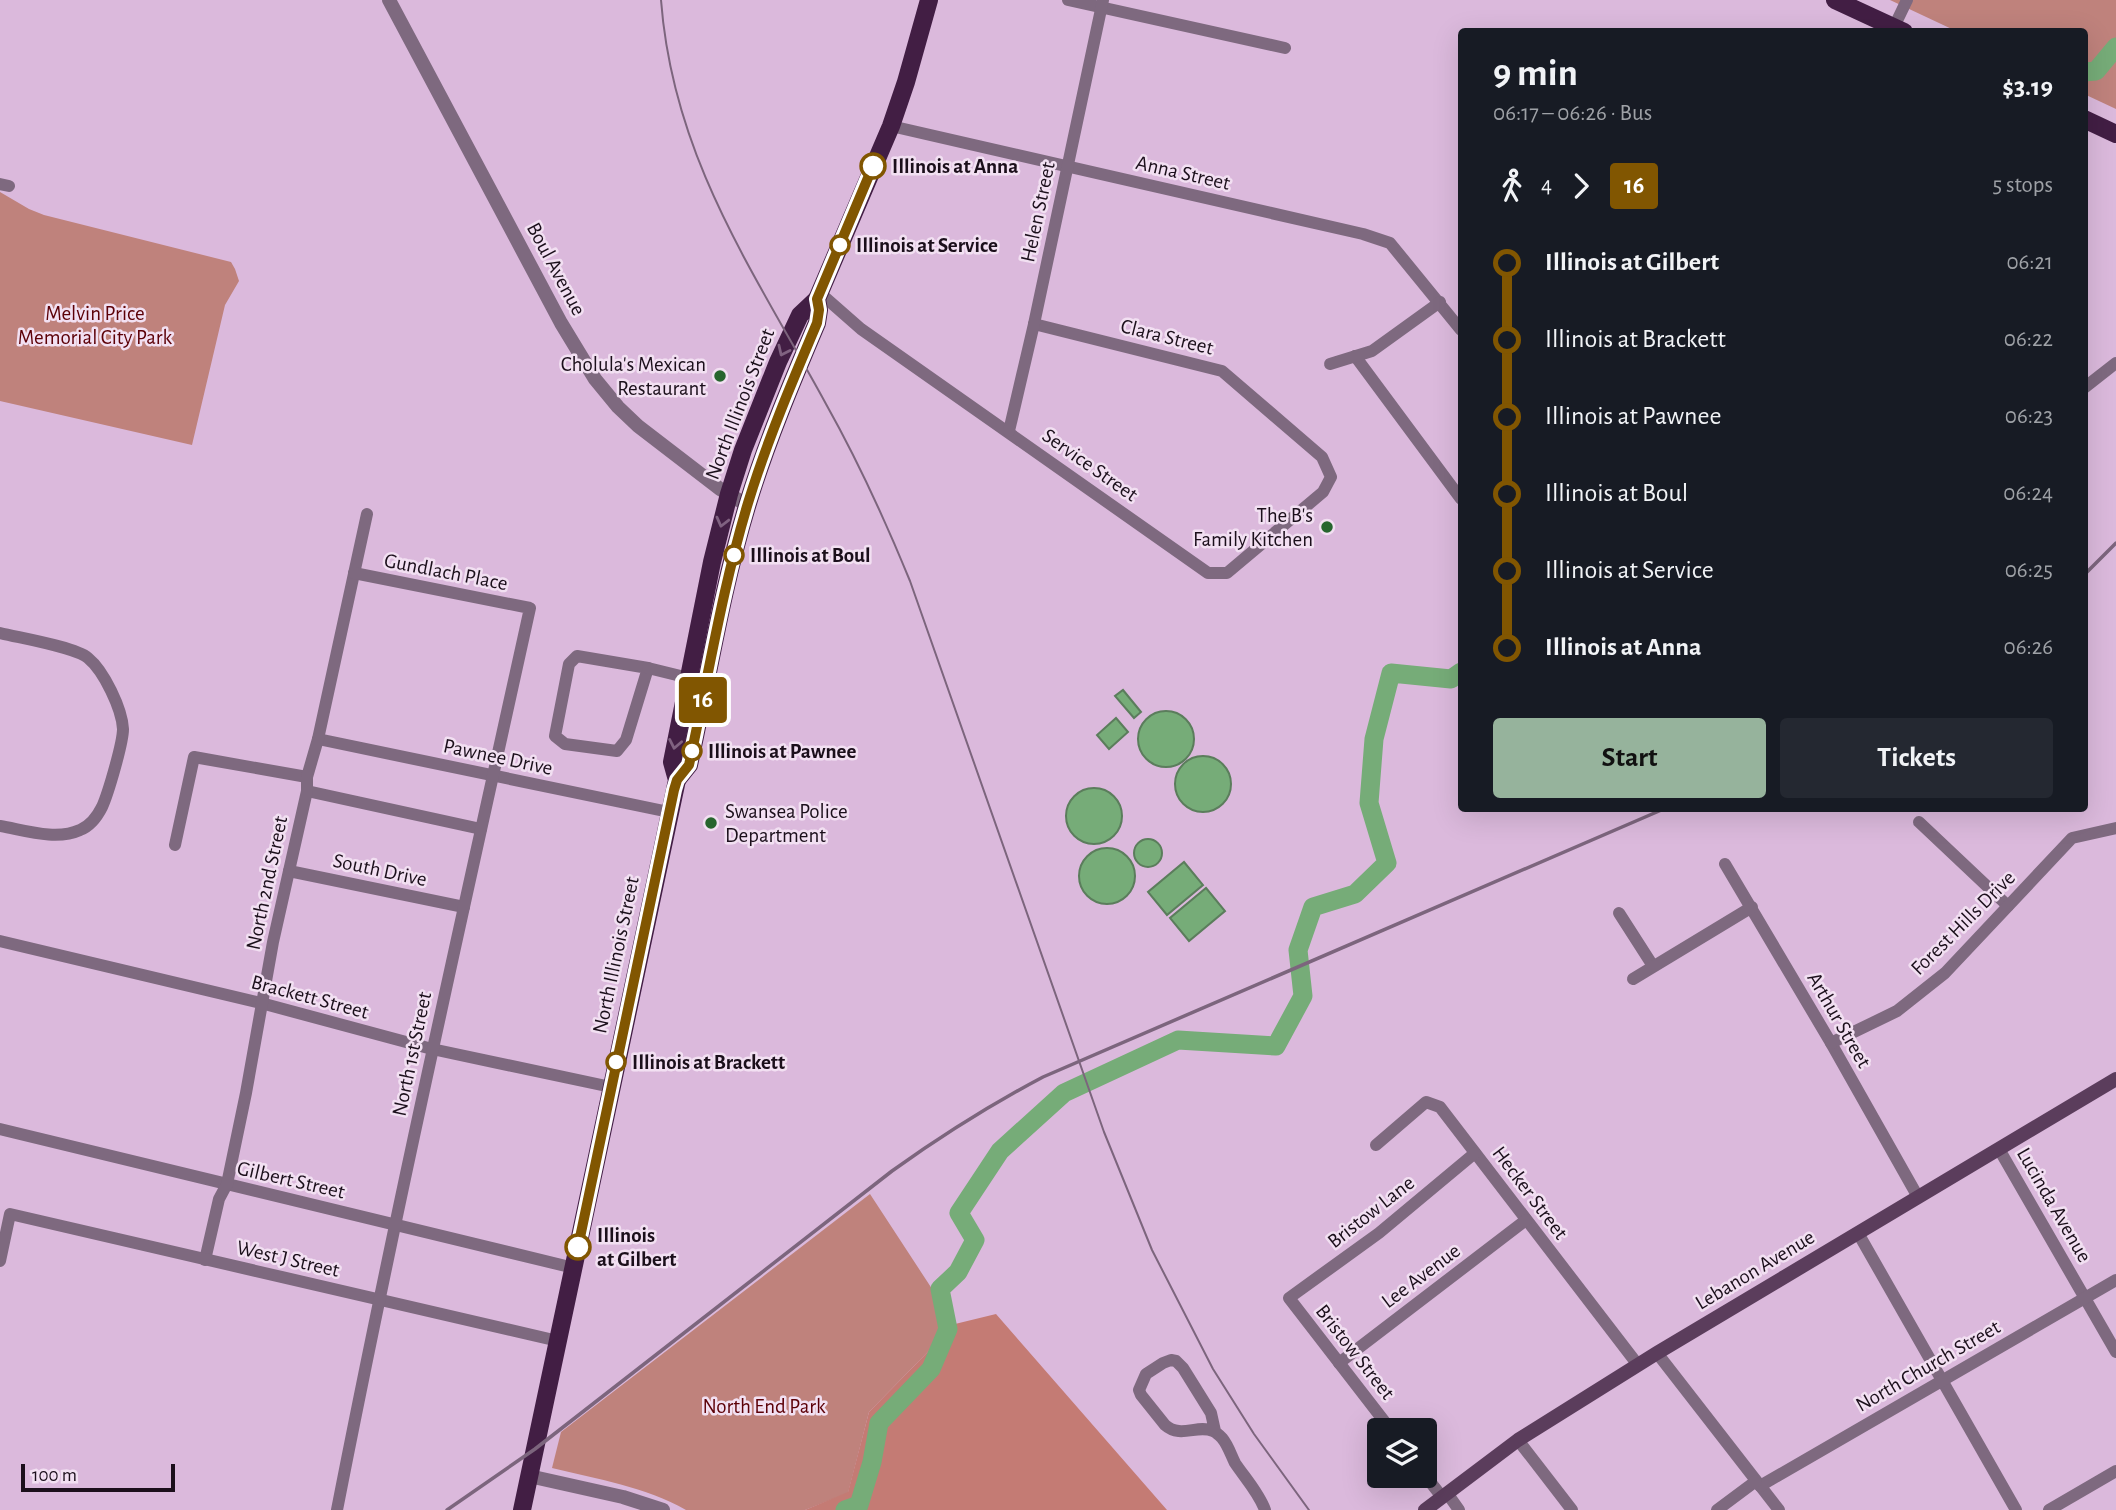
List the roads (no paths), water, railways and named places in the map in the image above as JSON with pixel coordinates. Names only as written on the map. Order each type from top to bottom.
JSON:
[{"type":"main road","name":"North Illinois Street","points":[[677,780],[672,762],[688,678],[712,562],[743,450],[778,362],[800,315],[818,296],[891,126],[929,0]]},
{"type":"main road","points":[[1835,0],[1897,28]]},
{"type":"main road","points":[[2088,121],[2116,134]]},
{"type":"main road","name":"North Illinois Street","points":[[522,1510],[669,812],[677,780],[689,765],[731,567],[747,505],[776,418],[817,323],[818,296]]},
{"type":"main road","name":"Lebanon Avenue","points":[[1425,1510],[1518,1440],[1657,1353],[2116,1079]]},
{"type":"street","name":"Boul Avenue","points":[[390,0],[561,323],[595,379],[638,426],[747,505]]},
{"type":"street","points":[[1068,0],[1102,4],[1285,48]]},
{"type":"street","points":[[1899,28],[1907,0]]},
{"type":"street","name":"Helen Street","points":[[1009,431],[1102,4]]},
{"type":"street","name":"Anna Street","points":[[891,126],[1363,233],[1390,243],[1458,326]]},
{"type":"street","name":"Service Street","points":[[818,296],[1208,573],[1227,573],[1323,492],[1331,477]]},
{"type":"street","points":[[1330,363],[1372,351],[1440,302]]},
{"type":"street","name":"Clara Street","points":[[1034,324],[1222,371],[1322,457],[1331,477]]},
{"type":"street","points":[[1355,356],[1458,495]]},
{"type":"street","points":[[2088,385],[2116,363]]},
{"type":"street","name":"North 2nd Street","points":[[205,1259],[219,1199],[227,1184],[261,1003],[367,514]]},
{"type":"street","name":"Gundlach Place","points":[[354,573],[530,608]]},
{"type":"street","name":"North 1st Street","points":[[337,1510],[432,1049],[530,608]]},
{"type":"street","points":[[0,633],[76,651],[88,657],[105,678],[123,728],[102,808],[91,824],[79,831],[64,834],[45,834],[0,826]]},
{"type":"street","points":[[648,668],[626,740],[617,751],[565,744],[555,736],[569,664],[577,656],[648,668],[707,682]]},
{"type":"street","name":"Pawnee Drive","points":[[318,739],[669,812]]},
{"type":"street","points":[[175,845],[194,757],[481,830]]},
{"type":"street","points":[[1919,822],[2008,906]]},
{"type":"street","name":"Forest Hills Drive","points":[[1831,1043],[1896,1011],[1945,974],[2072,838],[2116,828]]},
{"type":"street","name":"Arthur Street","points":[[1725,864],[1918,1197]]},
{"type":"street","name":"South Drive","points":[[289,871],[464,907]]},
{"type":"street","points":[[1633,979],[1752,907]]},
{"type":"street","points":[[1619,913],[1653,966]]},
{"type":"street","name":"Brackett Street","points":[[0,941],[261,1003],[432,1049],[611,1087]]},
{"type":"street","name":"Hecker Street","points":[[1376,1145],[1426,1102],[1440,1107],[1638,1365]]},
{"type":"street","name":"Gilbert Street","points":[[0,1129],[573,1268]]},
{"type":"street","name":"Lucinda Avenue","points":[[1999,1149],[2116,1352]]},
{"type":"street","name":"Bristow Lane","points":[[1289,1298],[1379,1233],[1475,1153]]},
{"type":"street","name":"West J Street","points":[[0,1261],[10,1214],[558,1341]]},
{"type":"street","name":"Lee Avenue","points":[[1339,1363],[1526,1220]]},
{"type":"street","points":[[1858,1233],[2016,1510]]},
{"type":"street","name":"North Church Street","points":[[1717,1510],[2116,1280]]},
{"type":"street","name":"Bristow Street","points":[[1289,1298],[1382,1418]]},
{"type":"street","points":[[1657,1353],[1779,1510]]},
{"type":"street","points":[[1215,1431],[1211,1413],[1176,1361],[1163,1363],[1146,1374],[1139,1390],[1141,1395],[1170,1429],[1181,1432],[1206,1429],[1215,1431],[1222,1437],[1265,1510]]},
{"type":"street","points":[[1518,1440],[1572,1510]]},
{"type":"street","points":[[2049,1510],[2116,1471]]},
{"type":"street","points":[[530,1476],[623,1497],[663,1510]]},
{"type":"street","points":[[1437,1487],[1460,1510]]},
{"type":"waterway","points":[[2088,72],[2096,71],[2116,47]]},
{"type":"waterway","points":[[845,1510],[859,1505],[872,1462],[879,1423],[931,1369],[948,1329],[940,1289],[958,1272],[975,1240],[959,1213],[1000,1151],[1064,1093],[1178,1040],[1276,1046],[1303,996],[1298,950],[1313,907],[1355,894],[1387,863],[1369,803],[1374,739],[1391,673],[1451,679],[1458,674]]},
{"type":"tram line","points":[[661,0],[669,57],[682,111],[699,162],[745,259],[849,447],[901,558],[1104,1132],[1152,1250],[1213,1369],[1254,1434],[1309,1510]]},
{"type":"railway","points":[[2088,571],[2116,543]]},
{"type":"railway","points":[[447,1510],[535,1449],[892,1171],[947,1133],[1004,1099],[1043,1077],[1657,812]]},
{"type":"place","name":"Illinois at Anna","points":[[873,166]]},
{"type":"place","name":"Illinois at Service","points":[[840,245]]},
{"type":"place","name":"Cholula's Mexican Restaurant","points":[[720,376]]},
{"type":"place","name":"The B's Family Kitchen","points":[[1327,527]]},
{"type":"place","name":"Illinois at Boul","points":[[734,555]]},
{"type":"place","name":"Illinois at Pawnee","points":[[692,751]]},
{"type":"place","name":"Swansea Police Department","points":[[711,823]]},
{"type":"place","name":"Illinois at Brackett","points":[[616,1062]]},
{"type":"place","name":"Illinois at Gilbert","points":[[578,1247]]},
{"type":"park label","name":"Melvin Price Memorial City Park","points":[[95,325]]},
{"type":"park label","name":"North End Park","points":[[764,1406]]}]
